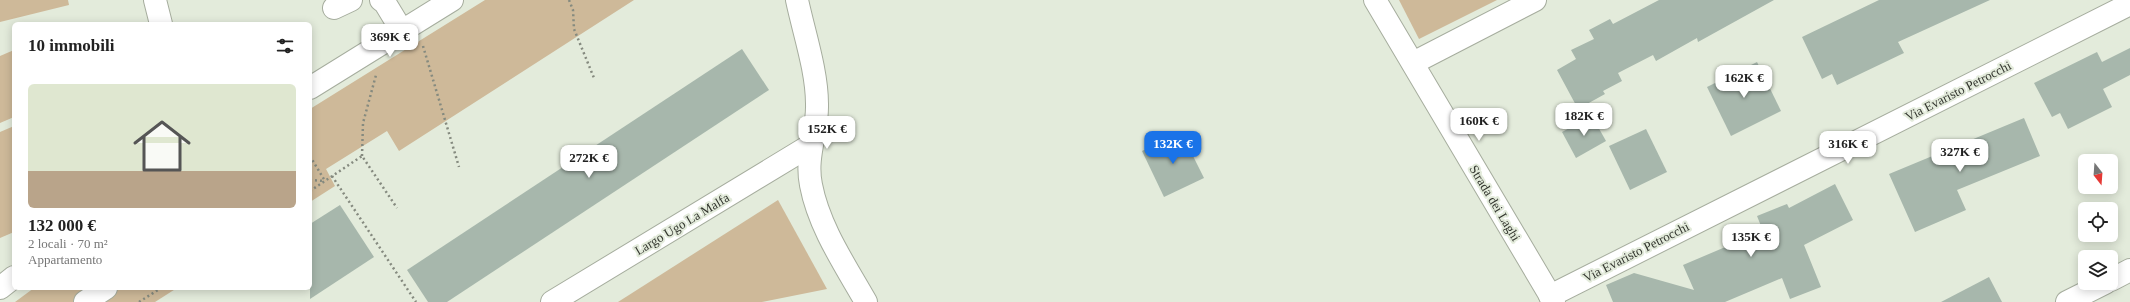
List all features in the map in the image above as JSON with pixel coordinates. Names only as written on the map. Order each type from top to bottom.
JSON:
[{"type":"street","points":[[155,0],[160,22]]},
{"type":"street","points":[[381,0],[401,32]]},
{"type":"street","points":[[312,87],[452,0]]},
{"type":"street","points":[[797,0],[817,94],[817,122],[811,145],[809,170],[817,207],[827,231],[866,302]]},
{"type":"street","name":"Strada dei Laghi","points":[[1375,0],[1552,299]]},
{"type":"street","points":[[1413,63],[1535,0]]},
{"type":"street","name":"Via Evaristo Petrocchi","points":[[1552,299],[2130,4]]},
{"type":"street","name":"Largo Ugo La Malfa","points":[[552,302],[811,145]]},
{"type":"street","points":[[2118,276],[2130,270]]},
{"type":"street","points":[[0,288],[12,279]]},
{"type":"street","points":[[85,302],[103,290]]},
{"type":"street","points":[[2067,302],[2091,290]]},
{"type":"path","points":[[569,0],[573,10],[574,29],[594,78]]},
{"type":"path","points":[[397,208],[362,156],[363,123],[401,32]]},
{"type":"path","points":[[401,32],[459,167]]},
{"type":"path","points":[[312,190],[362,156]]},
{"type":"path","points":[[312,159],[325,181]]},
{"type":"path","points":[[332,176],[416,302]]},
{"type":"path","points":[[312,180],[325,181]]},
{"type":"path","points":[[139,302],[158,290]]},
{"type":"shaded area","points":[[0,0],[68,0],[69,5],[0,22]]},
{"type":"shaded area","points":[[485,0],[634,0],[399,151],[387,131],[326,169],[335,186],[312,201],[312,108]]},
{"type":"shaded area","points":[[1399,0],[1497,0],[1419,39]]},
{"type":"shaded area","points":[[12,51],[12,118],[0,123],[0,56]]},
{"type":"shaded area","points":[[12,127],[12,233],[0,238],[0,132]]},
{"type":"shaded area","points":[[778,200],[827,289],[762,302],[618,302]]},
{"type":"shaded area","points":[[31,290],[174,290],[155,302],[15,302]]},
{"type":"building","points":[[1659,0],[1774,0],[1698,42],[1697,38],[1656,61],[1653,55],[1618,73],[1622,81],[1603,91],[1605,94],[1578,109],[1557,70],[1576,59],[1571,50],[1594,39],[1589,30],[1610,19],[1613,24]]},
{"type":"building","points":[[1879,0],[1990,0],[1898,42],[1904,53],[1837,85],[1832,74],[1822,79],[1802,37]]},
{"type":"building","points":[[2130,48],[2130,75],[2103,89],[2112,107],[2068,129],[2060,113],[2052,117],[2034,83],[2097,52],[2102,62]]},
{"type":"building","points":[[742,49],[769,90],[447,302],[428,302],[407,270]]},
{"type":"building","points":[[1757,62],[1781,111],[1731,136],[1707,87]]},
{"type":"building","points":[[1592,116],[1606,141],[1576,158],[1562,132]]},
{"type":"building","points":[[2024,118],[2040,156],[1957,190],[1966,210],[1915,232],[1889,174]]},
{"type":"building","points":[[1646,129],[1667,172],[1630,190],[1609,146]]},
{"type":"building","points":[[1181,132],[1204,178],[1164,197],[1142,151]]},
{"type":"building","points":[[1835,184],[1853,220],[1804,245],[1821,287],[1790,299],[1782,278],[1725,302],[1613,302],[1606,285],[1634,273],[1694,290],[1683,265],[1763,231],[1757,216],[1787,204],[1789,208]]},
{"type":"building","points":[[340,205],[374,257],[310,299],[310,290],[312,290],[312,223]]},
{"type":"building","points":[[1989,277],[2002,302],[1941,302]]}]
